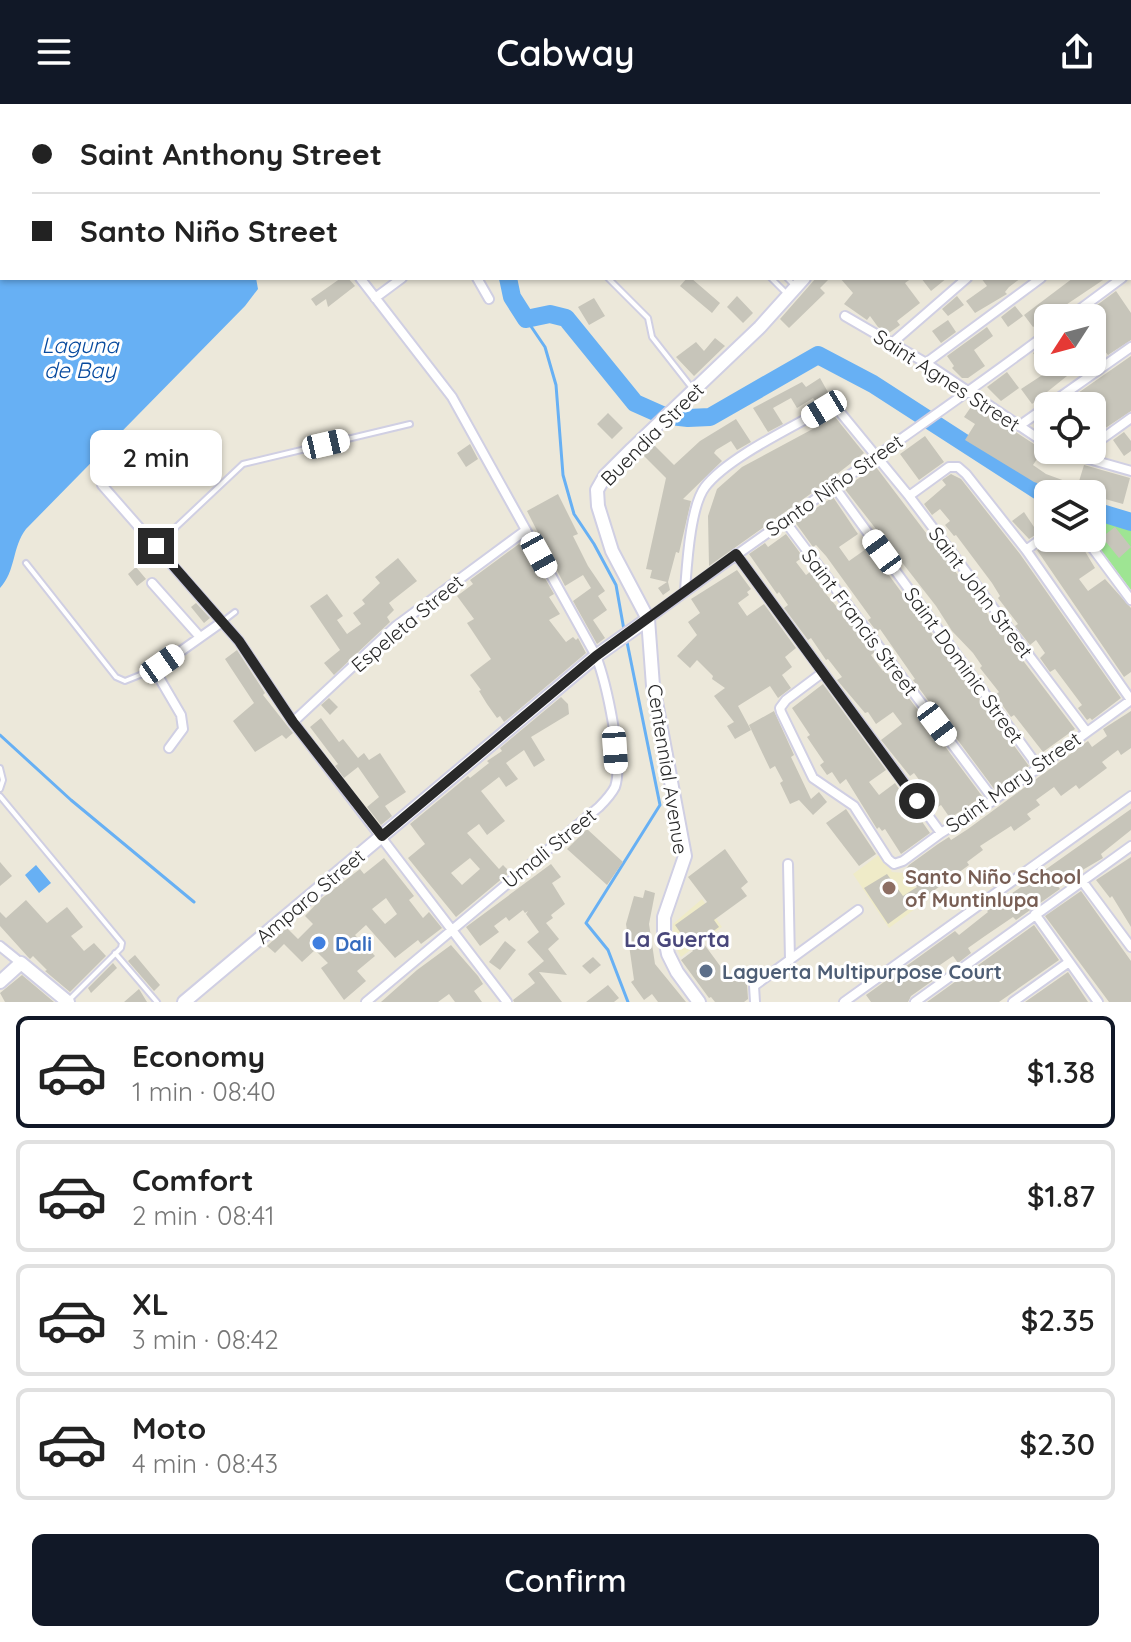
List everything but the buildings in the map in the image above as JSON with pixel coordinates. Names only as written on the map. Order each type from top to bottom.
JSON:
[{"type":"street","name":"Umali Street","points":[[362,280],[452,397],[596,656],[611,715],[617,774],[615,786],[599,807],[366,1002]]},
{"type":"street","points":[[375,298],[399,280]]},
{"type":"street","points":[[478,280],[489,299]]},
{"type":"street","points":[[891,344],[965,280]]},
{"type":"street","points":[[926,363],[1038,280]]},
{"type":"street","points":[[1087,304],[1119,280]]},
{"type":"street","name":"Buendia Street","points":[[644,621],[612,551],[598,506],[597,490],[605,476],[797,287]]},
{"type":"street","name":"Saint Agnes Street","points":[[845,316],[926,363],[1034,436]]},
{"type":"street","name":"Santo Niño Street","points":[[622,638],[685,590],[1034,344]]},
{"type":"street","points":[[1019,426],[1131,347]]},
{"type":"street","name":"Saint John Street","points":[[685,590],[687,555],[704,488],[736,460],[830,405],[840,409],[909,496],[1086,731]]},
{"type":"street","points":[[1106,436],[1131,418]]},
{"type":"street","points":[[1104,464],[1131,471]]},
{"type":"street","points":[[909,496],[949,467],[958,467],[1026,550],[1131,700]]},
{"type":"street","points":[[102,485],[239,641],[293,722],[507,1002]]},
{"type":"street","name":"Saint Dominic Street","points":[[833,485],[1039,768]]},
{"type":"street","name":"Saint Francis Street","points":[[784,520],[994,800]]},
{"type":"street","name":"Espeleta Street","points":[[293,722],[396,626],[526,530]]},
{"type":"street","points":[[1026,550],[1034,544]]},
{"type":"street","points":[[1095,552],[1131,600]]},
{"type":"street","points":[[736,554],[941,833]]},
{"type":"street","points":[[152,583],[200,637]]},
{"type":"street","name":"Centennial Avenue","points":[[644,621],[685,856],[678,884],[664,917],[664,933],[667,951],[677,972],[699,1002]]},
{"type":"street","points":[[169,748],[183,729],[181,715],[157,674],[157,668],[222,622]]},
{"type":"street","name":"Amparo Street","points":[[184,1002],[596,656],[622,638]]},
{"type":"street","name":"Saint Mary Street","points":[[822,673],[786,700],[780,708],[781,712],[813,778],[854,806],[894,864],[994,800],[1131,700]]},
{"type":"street","points":[[844,1002],[1131,796]]},
{"type":"street","points":[[915,1002],[1131,847]]},
{"type":"street","points":[[788,864],[790,960]]},
{"type":"street","points":[[1082,881],[1131,947]]},
{"type":"street","points":[[755,1002],[754,986],[858,910]]},
{"type":"street","points":[[1035,914],[1098,1002]]},
{"type":"street","points":[[0,946],[67,1002]]},
{"type":"street","points":[[1013,1002],[1069,962]]},
{"type":"street","points":[[0,982],[21,963]]},
{"type":"lane","points":[[610,280],[648,318],[652,337],[694,390]]},
{"type":"lane","points":[[777,280],[797,287]]},
{"type":"lane","points":[[156,546],[243,464],[410,424]]},
{"type":"lane","points":[[26,563],[116,677],[125,681],[157,668]]},
{"type":"lane","points":[[222,622],[235,612]]},
{"type":"lane","points":[[0,768],[3,780],[0,789]]},
{"type":"lane","points":[[0,796],[118,936],[122,946],[67,1002]]},
{"type":"lane","points":[[115,953],[157,1002]]},
{"type":"shaded area","name":"Santo Niño School of Muntinlupa","points":[[880,854],[892,872],[905,873],[926,901],[889,928],[853,874]]},
{"type":"shaded area","points":[[702,899],[722,927],[681,957],[674,943],[673,924]]},
{"type":"green space","points":[[1106,519],[1131,527],[1131,590],[1102,552],[1106,552]]},
{"type":"water","name":"Laguna de Bay","points":[[0,280],[256,280],[258,289],[245,306],[26,529],[18,543],[9,574],[0,588]]},
{"type":"water","points":[[36,865],[51,883],[39,893],[25,875]]},
{"type":"waterway","points":[[508,280],[512,297],[526,319],[550,314],[566,318],[635,403],[662,415],[710,417],[818,355],[873,384],[1034,488]]},
{"type":"waterway","points":[[526,319],[545,347],[556,385],[563,475],[574,514],[616,585],[624,630]]},
{"type":"waterway","points":[[1106,514],[1131,522]]},
{"type":"waterway","points":[[626,637],[660,805],[586,923],[608,950],[628,1002]]},
{"type":"waterway","points":[[0,735],[71,800],[194,902]]},
{"type":"place","name":"Santo Niño School of Muntinlupa","points":[[889,888]]},
{"type":"place","name":"Dali","points":[[319,943]]},
{"type":"place","name":"Laguerta Multipurpose Court","points":[[706,971]]},
{"type":"district","name":"La Guerta","points":[[677,939]]},
{"type":"route","points":[[156,546],[239,641],[293,722],[382,836],[596,656],[736,554],[917,801]]}]
